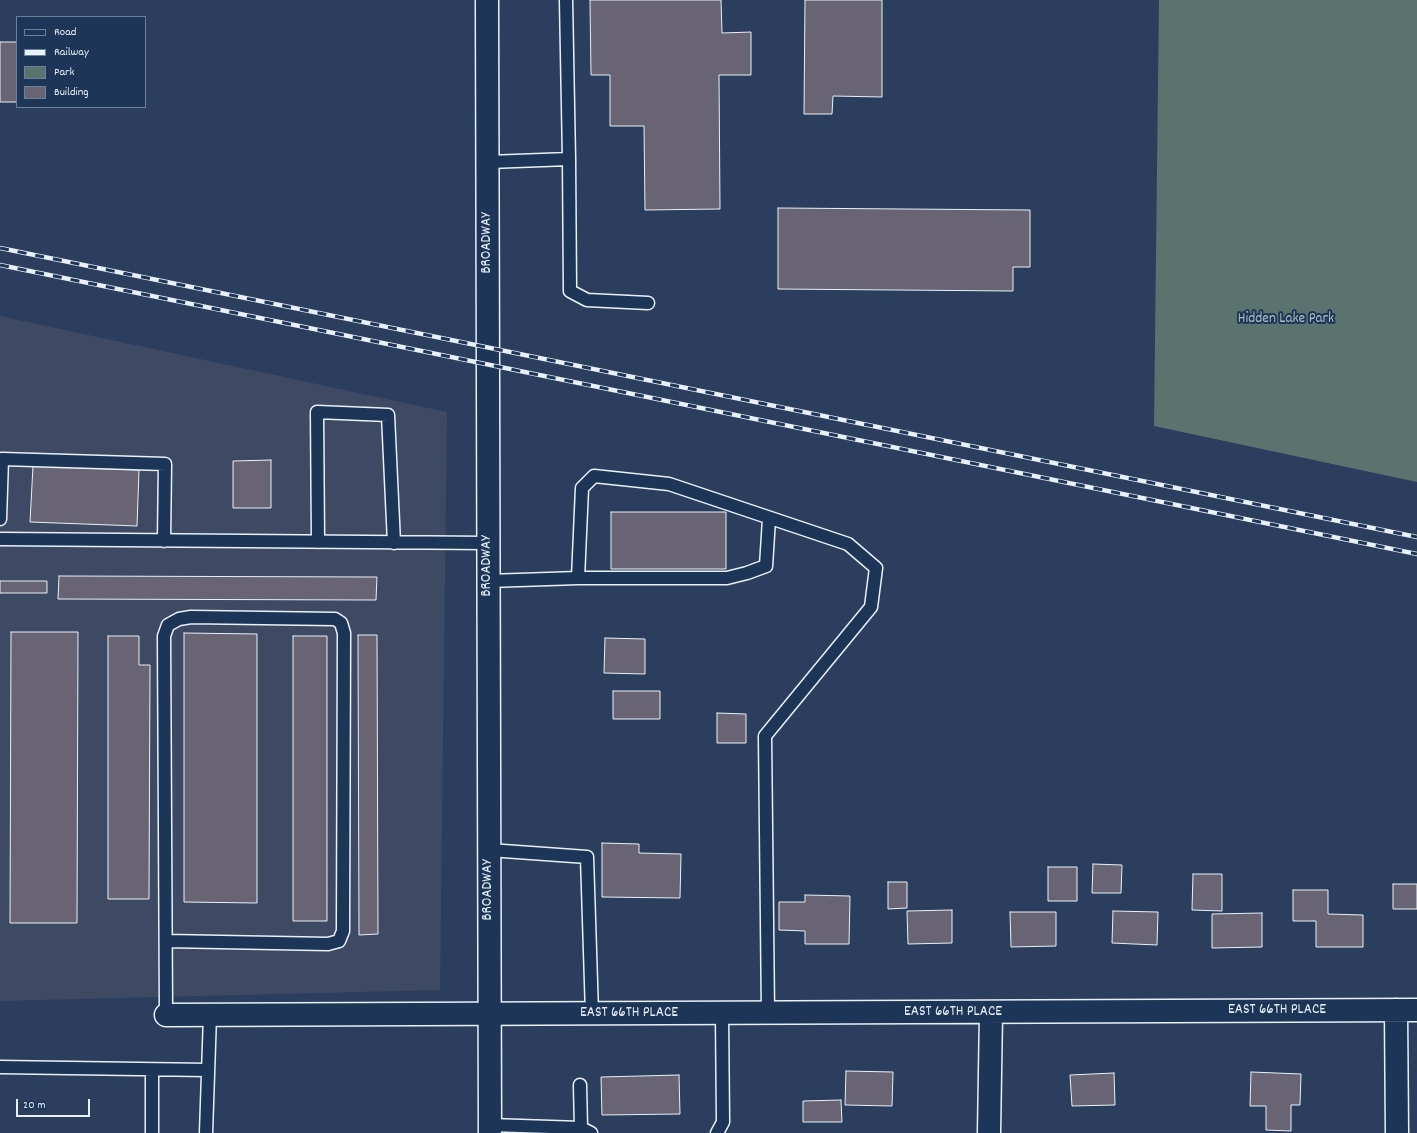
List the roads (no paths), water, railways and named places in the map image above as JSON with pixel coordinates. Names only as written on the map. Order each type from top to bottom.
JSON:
[{"type":"street","name":"BROADWAY","points":[[487,0],[489,162],[488,543],[490,1129]]},
{"type":"street","name":"EAST 66TH PLACE","points":[[166,1015],[768,1014],[1407,1010]]},
{"type":"street","points":[[1397,1133],[1407,1010]]},
{"type":"street","points":[[989,1133],[991,1013]]},
{"type":"lane","points":[[566,0],[570,290],[587,300],[648,303]]},
{"type":"lane","points":[[489,162],[569,159]]},
{"type":"lane","points":[[318,542],[316,412],[388,415],[394,543]]},
{"type":"lane","points":[[0,519],[2,459],[165,464],[164,540]]},
{"type":"lane","points":[[578,578],[582,488],[594,476],[669,484],[769,519],[848,544],[876,568],[871,607],[765,736],[768,1014]]},
{"type":"lane","points":[[489,581],[578,578],[727,578],[766,566],[769,519]]},
{"type":"lane","points":[[0,539],[488,543]]},
{"type":"lane","points":[[166,941],[328,944],[339,940],[343,931],[344,633],[341,623],[335,619],[191,617],[179,619],[168,625],[164,636],[166,1015]]},
{"type":"lane","points":[[489,850],[587,858],[592,1014]]},
{"type":"lane","points":[[717,1133],[724,1122],[722,1014]]},
{"type":"lane","points":[[206,1133],[210,1015]]},
{"type":"lane","points":[[0,1067],[208,1070]]},
{"type":"lane","points":[[152,1070],[152,1133]]},
{"type":"lane","points":[[490,1129],[586,1130],[580,1085]]},
{"type":"railway","points":[[0,248],[1417,537]]},
{"type":"railway","points":[[0,265],[1417,554]]},
{"type":"park label","name":"Hidden Lake Park","points":[[1286,320]]}]
